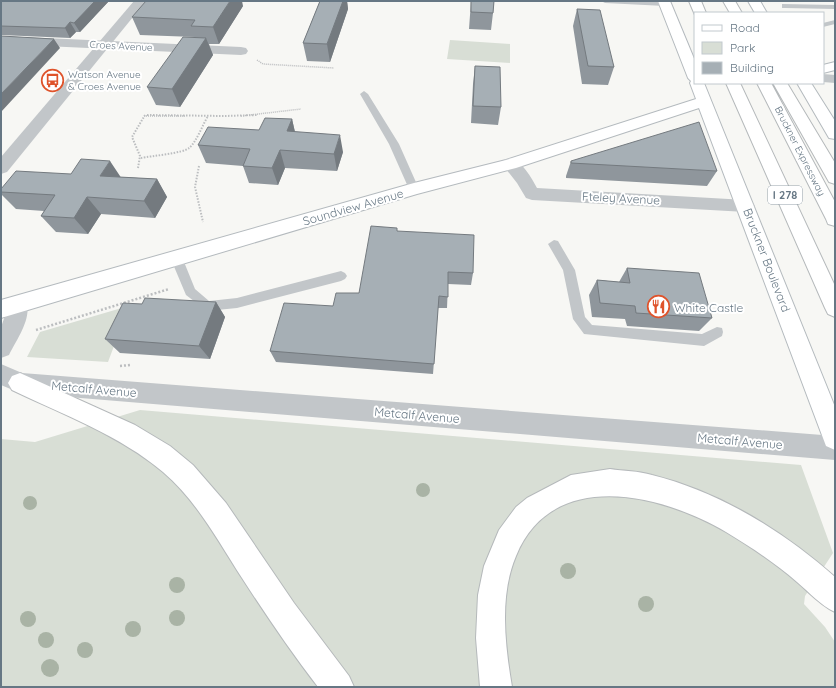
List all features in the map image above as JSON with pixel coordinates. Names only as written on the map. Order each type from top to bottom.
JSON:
[{"type":"main road","points":[[695,1],[700,12]]},
{"type":"main road","points":[[722,1],[728,12]]},
{"type":"main road","points":[[728,1],[735,12]]},
{"type":"main road","points":[[754,1],[760,12]]},
{"type":"main road","points":[[665,2],[694,75]]},
{"type":"main road","points":[[824,69],[835,66]]},
{"type":"main road","name":"Bruckner Boulevard","points":[[697,84],[835,438]]},
{"type":"main road","name":"I 278","points":[[733,84],[835,308]]},
{"type":"main road","name":"Bruckner Expressway","points":[[765,84],[835,219]]},
{"type":"main road","points":[[781,84],[835,178]]},
{"type":"main road","points":[[805,84],[835,134]]},
{"type":"main road","name":"Soundview Avenue","points":[[9,307],[176,257],[414,189],[510,164],[704,101]]},
{"type":"main road","points":[[10,379],[126,433],[142,442],[173,464],[185,476],[212,509],[297,632],[338,687]]},
{"type":"main road","points":[[496,687],[491,632],[491,608],[500,561],[514,531],[528,513],[559,491],[576,485],[593,482],[631,484],[666,492],[699,504],[736,522],[760,537],[800,567],[835,597]]},
{"type":"street","points":[[2,165],[140,1]]},
{"type":"street","name":"Croes Avenue","points":[[1,40],[242,51]]},
{"type":"street","points":[[824,78],[835,78]]},
{"type":"street","name":"Fteley Avenue","points":[[510,164],[524,180],[532,194],[746,206]]},
{"type":"street","points":[[1,348],[15,322],[9,307]]},
{"type":"street","name":"Metcalf Avenue","points":[[10,379],[835,448]]},
{"type":"lane","points":[[605,1],[665,2]]},
{"type":"lane","points":[[785,6],[835,7]]},
{"type":"lane","points":[[824,25],[835,22]]},
{"type":"lane","points":[[364,94],[394,144],[414,189]]},
{"type":"lane","points":[[554,244],[569,270],[579,319],[589,330],[704,340],[717,332]]},
{"type":"lane","points":[[176,257],[190,292],[207,306],[237,303],[342,276]]},
{"type":"path","points":[[359,1],[375,1]]},
{"type":"path","points":[[256,60],[262,64],[334,68]]},
{"type":"path","points":[[138,168],[141,158],[132,136],[145,114],[208,116],[263,115],[301,109]]},
{"type":"path","points":[[141,158],[166,153],[186,152],[190,148],[208,116]]},
{"type":"path","points":[[199,166],[195,179],[195,187],[203,222]]},
{"type":"path","points":[[34,330],[172,288]]},
{"type":"green space","points":[[450,40],[510,44],[510,63],[447,59]]},
{"type":"green space","points":[[125,307],[126,314],[108,362],[27,357],[40,332]]},
{"type":"green space","points":[[140,410],[801,465],[833,553],[805,596],[804,604],[825,627],[835,642],[835,687],[1,687],[1,439],[35,442]]},
{"type":"building","points":[[1,1],[95,1],[74,23],[70,22],[65,28],[1,26]]},
{"type":"building","points":[[146,1],[230,1],[213,27],[191,26],[195,20],[132,17]]},
{"type":"building","points":[[320,1],[343,1],[327,44],[303,43]]},
{"type":"building","points":[[471,1],[494,1],[493,13],[471,12]]},
{"type":"building","points":[[577,9],[600,10],[614,67],[588,66]]},
{"type":"building","points":[[1,36],[54,39],[1,94]]},
{"type":"building","points":[[183,37],[206,38],[172,89],[147,87]]},
{"type":"building","points":[[475,66],[500,67],[501,107],[473,106]]},
{"type":"building","points":[[265,118],[292,119],[287,131],[340,135],[334,154],[280,150],[272,168],[243,166],[250,149],[198,145],[208,127],[259,130]]},
{"type":"building","points":[[699,122],[717,171],[571,163],[571,161]]},
{"type":"building","points":[[81,159],[110,161],[100,176],[157,179],[144,201],[87,197],[74,218],[41,216],[55,195],[1,192],[1,189],[16,171],[71,174]]},
{"type":"building","points":[[371,226],[397,228],[397,231],[474,235],[473,273],[448,272],[448,297],[439,296],[434,364],[270,351],[284,303],[333,306],[336,293],[359,293]]},
{"type":"building","points":[[627,268],[699,273],[712,318],[636,313],[635,306],[600,303],[597,280],[630,283]]},
{"type":"building","points":[[145,298],[216,302],[199,346],[105,339],[123,303],[142,304]]},
{"type":"place","name":"Watson Avenue & Croes Avenue","points":[[52,80]]},
{"type":"place","name":"White Castle","points":[[658,307]]}]
